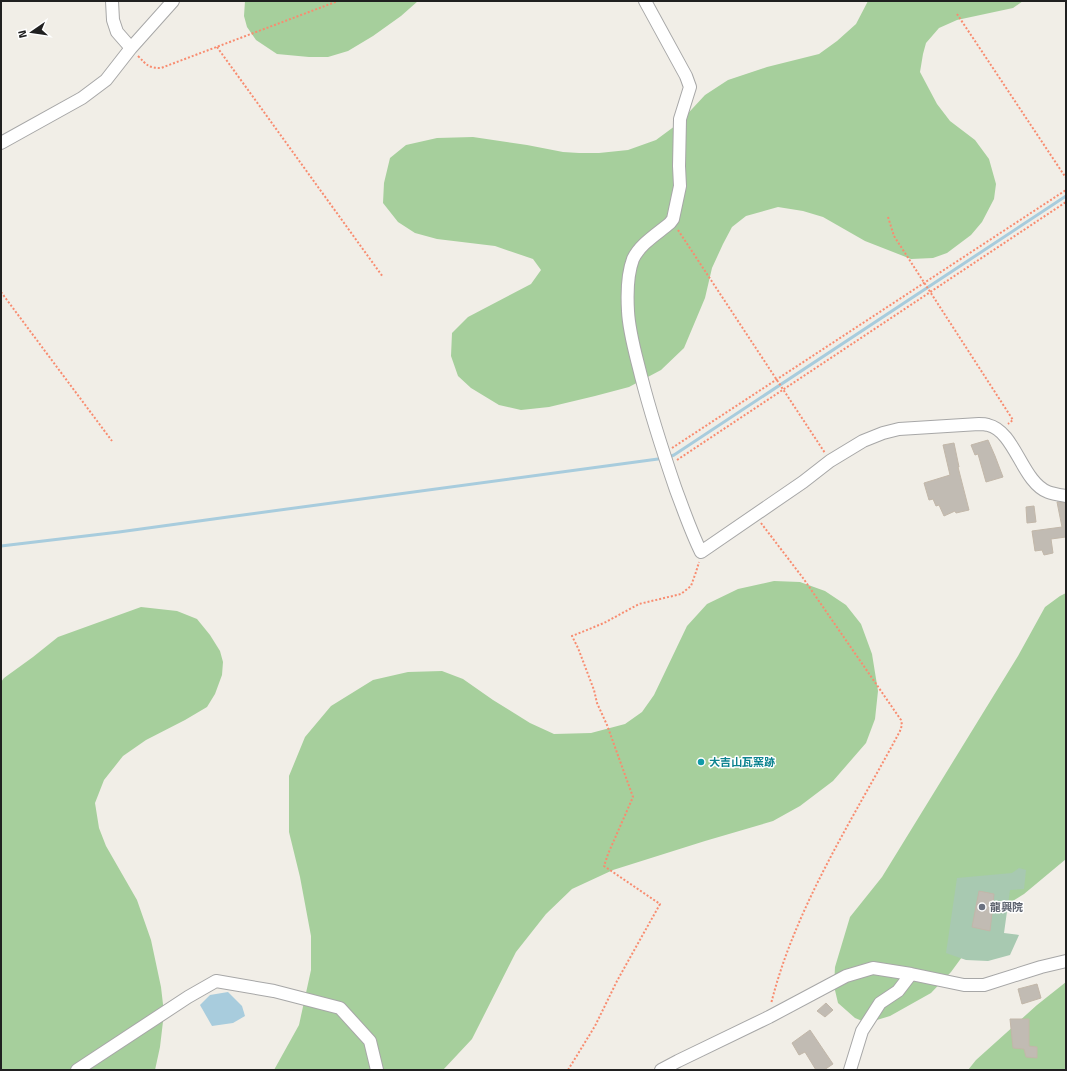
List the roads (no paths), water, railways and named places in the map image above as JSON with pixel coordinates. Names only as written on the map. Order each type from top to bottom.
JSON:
[{"type":"street","points":[[112,1],[113,20],[117,32],[132,48]]},
{"type":"street","points":[[1,143],[82,98],[106,80],[173,1]]},
{"type":"street","points":[[645,1],[686,76],[690,87],[680,119],[680,186],[673,219],[641,248],[634,259],[629,276],[628,311],[632,338],[646,395],[663,452],[693,535],[701,552],[804,482],[830,461],[863,441],[883,433],[899,429],[979,424],[990,425],[1000,431],[1008,441],[1036,484],[1046,492],[1066,496]]},
{"type":"street","points":[[661,1070],[769,1017],[846,976],[873,968],[964,984],[984,985],[1041,966],[1066,961]]},
{"type":"street","points":[[850,1070],[862,1031],[880,1003],[898,991],[911,974]]},
{"type":"street","points":[[77,1070],[188,997],[216,981],[274,991],[340,1008],[370,1041],[377,1070]]},
{"type":"water","points":[[228,992],[242,1006],[245,1016],[233,1023],[212,1026],[200,1005],[210,995]]},
{"type":"waterway","points":[[669,457],[1066,196]]},
{"type":"waterway","points":[[1,546],[119,532],[658,459]]},
{"type":"place","name":"大吉山瓦窯跡","points":[[701,762]]},
{"type":"place","name":"龍興院","points":[[982,907]]}]
